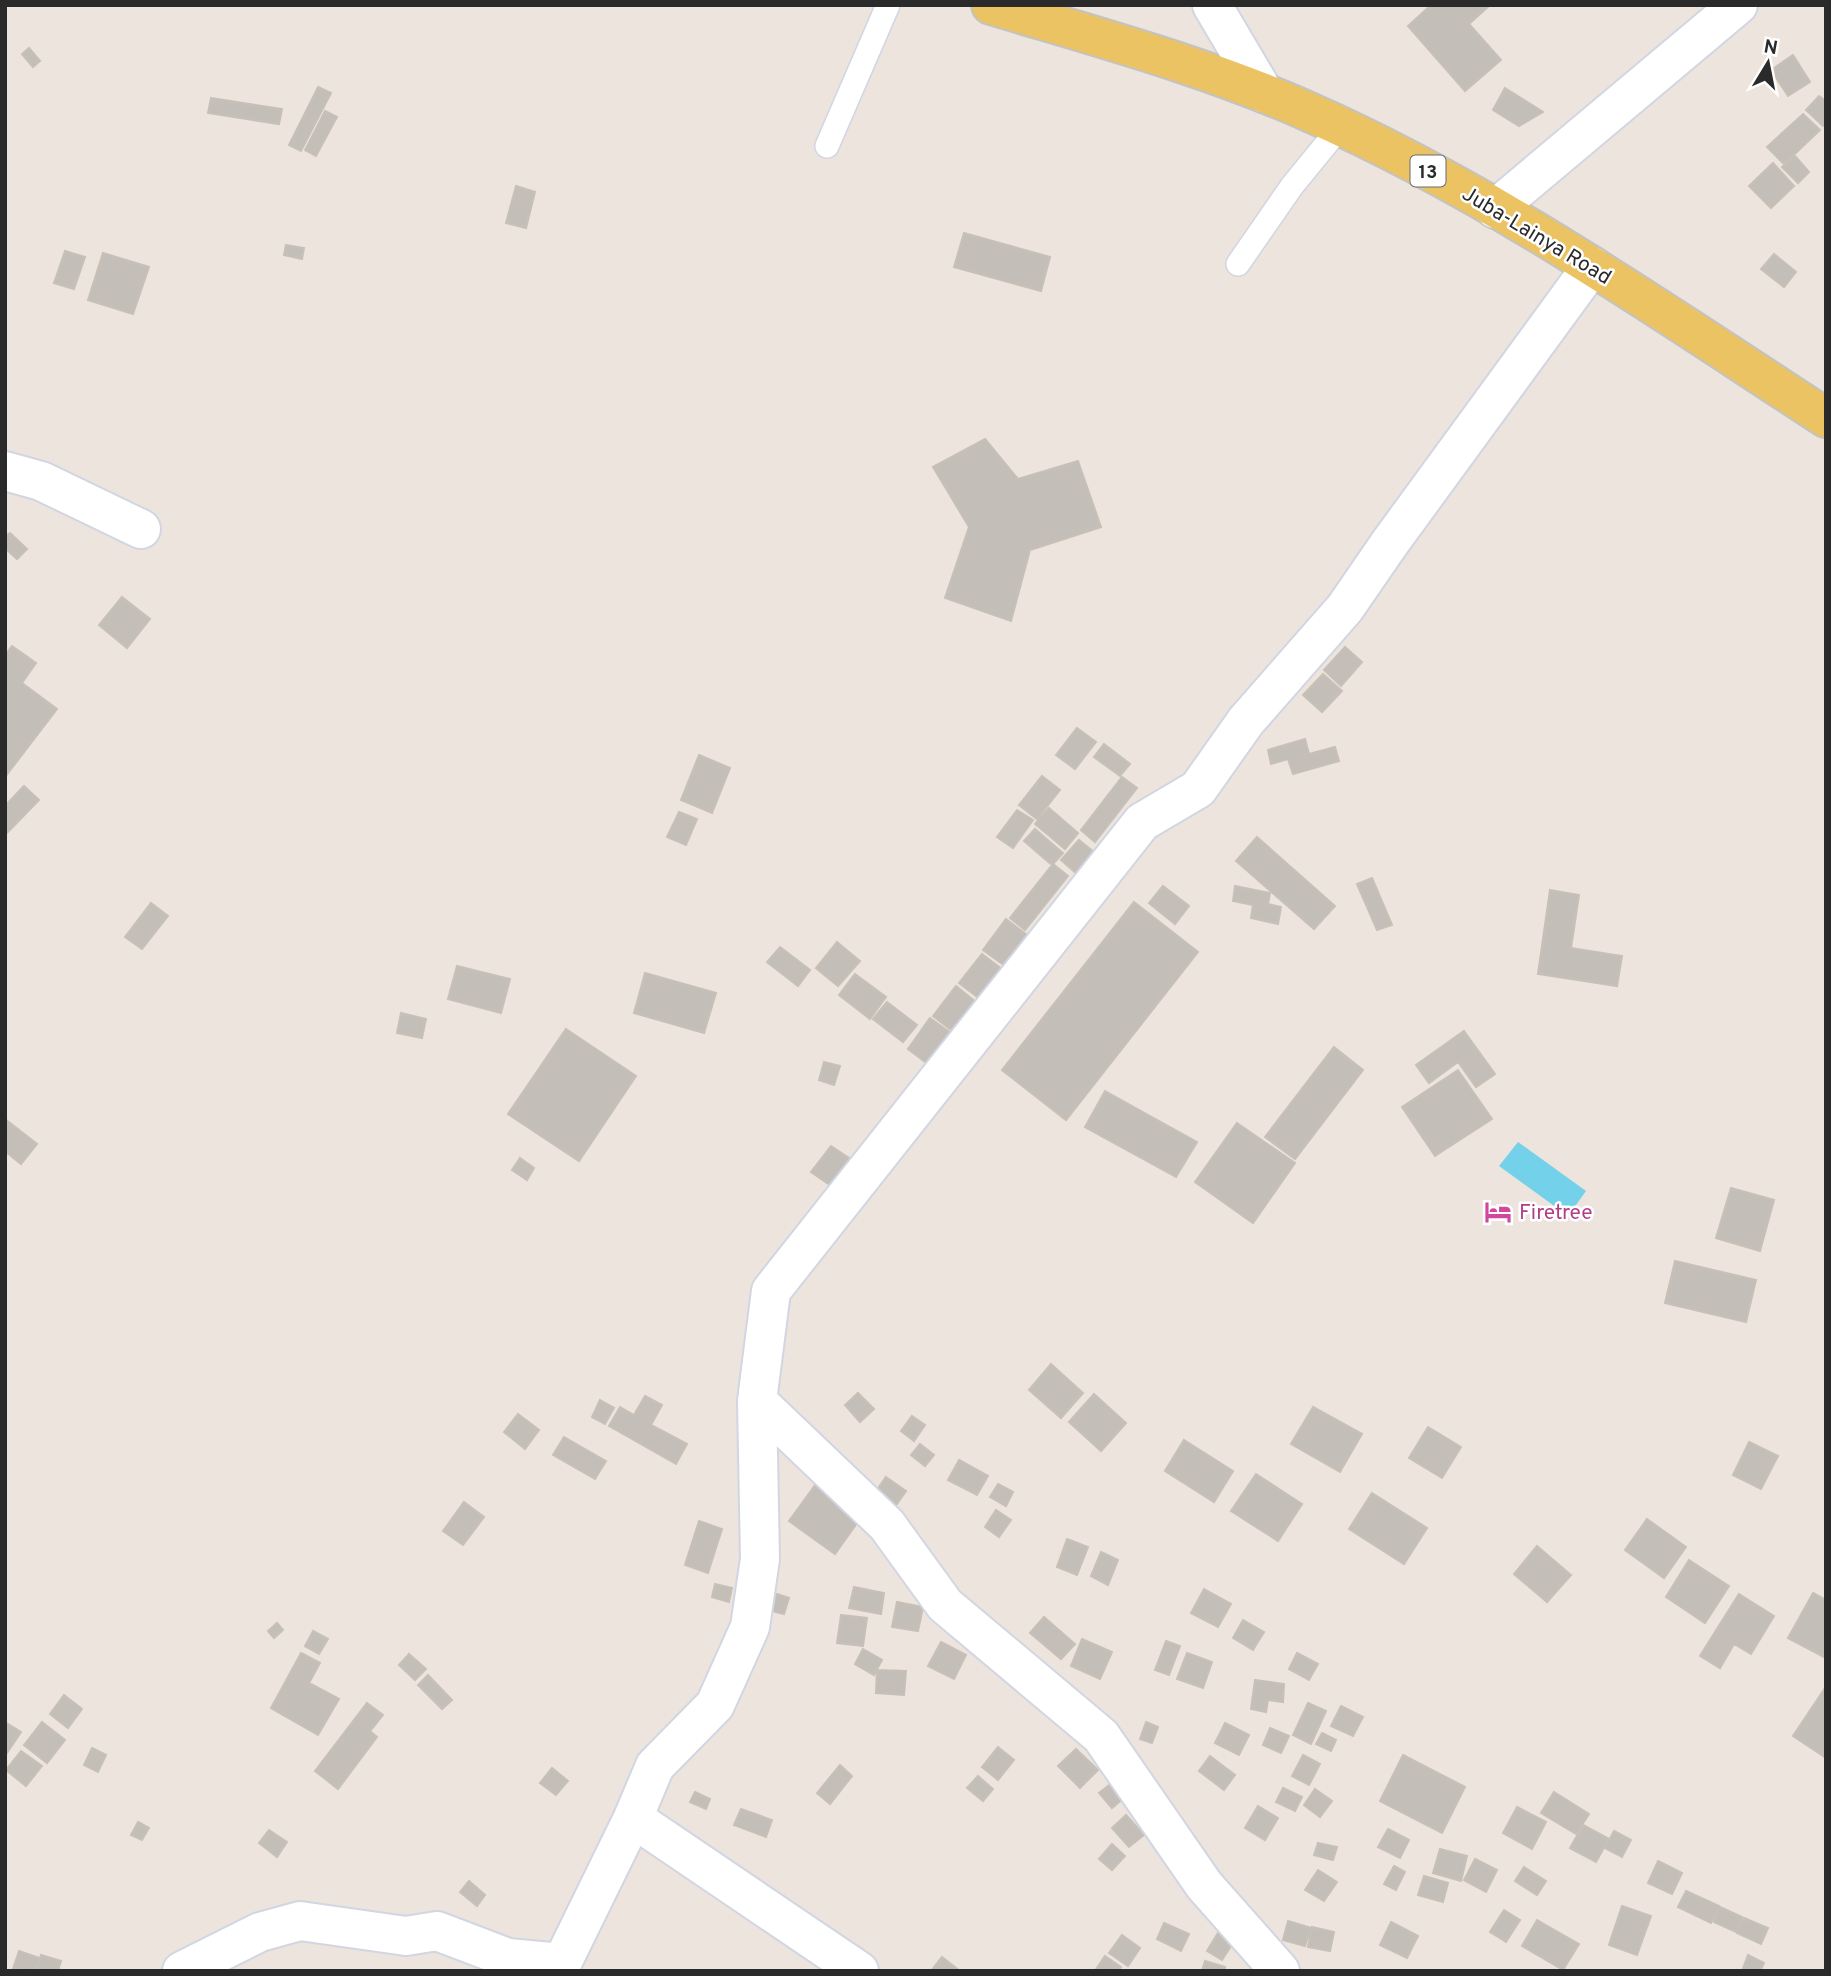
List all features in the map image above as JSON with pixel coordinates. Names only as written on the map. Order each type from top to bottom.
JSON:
[{"type":"main road","name":"Juba-Lainya Road","points":[[991,5],[1183,63],[1264,93],[1341,126],[1424,169],[1592,266],[1826,418]]},
{"type":"street","points":[[1213,5],[1264,93]]},
{"type":"street","points":[[1495,209],[1738,5]]},
{"type":"street","points":[[181,1971],[260,1932],[300,1921],[406,1936],[437,1931],[508,1958],[561,1967],[633,1818],[654,1766],[716,1705],[750,1627],[760,1559],[757,1401],[771,1291],[1142,822],[1198,789],[1247,721],[1345,608],[1388,544],[1592,266]]},
{"type":"street","points":[[5,471],[41,481],[141,529]]},
{"type":"street","points":[[757,1401],[887,1525],[945,1605],[1101,1736],[1204,1885],[1280,1971]]},
{"type":"street","points":[[633,1818],[859,1971]]},
{"type":"lane","points":[[827,146],[888,5]]},
{"type":"lane","points":[[1238,264],[1292,186],[1341,126]]},
{"type":"water","points":[[1518,1142],[1586,1191],[1568,1216],[1499,1166]]},
{"type":"building","points":[[1431,5],[1490,5],[1469,24],[1501,60],[1465,91],[1408,26]]},
{"type":"building","points":[[29,48],[40,61],[33,67],[22,54]]},
{"type":"building","points":[[1793,55],[1810,82],[1788,96],[1771,70]]},
{"type":"building","points":[[318,87],[331,93],[301,151],[289,145]]},
{"type":"building","points":[[1505,88],[1543,112],[1519,126],[1493,110]]},
{"type":"building","points":[[1819,96],[1826,101],[1826,124],[1823,126],[1806,110]]},
{"type":"building","points":[[211,98],[282,109],[279,124],[208,113]]},
{"type":"building","points":[[325,111],[337,117],[316,156],[305,150]]},
{"type":"building","points":[[1803,114],[1820,130],[1784,164],[1767,147]]},
{"type":"building","points":[[1795,156],[1809,172],[1798,183],[1782,167]]},
{"type":"building","points":[[1773,163],[1794,186],[1771,208],[1749,186]]},
{"type":"building","points":[[516,186],[535,192],[526,228],[506,223]]},
{"type":"building","points":[[964,233],[1050,257],[1041,291],[954,267]]},
{"type":"building","points":[[286,245],[304,248],[302,259],[284,255]]},
{"type":"building","points":[[65,251],[85,257],[74,289],[54,283]]},
{"type":"building","points":[[103,253],[149,267],[133,314],[88,300]]},
{"type":"building","points":[[1774,254],[1796,272],[1784,287],[1761,269]]},
{"type":"building","points":[[985,439],[1018,479],[1078,461],[1101,527],[1030,550],[1011,621],[945,598],[969,527],[933,467]]},
{"type":"building","points":[[10,533],[27,549],[17,559],[5,548],[5,537]]},
{"type":"building","points":[[122,597],[150,619],[127,648],[99,625]]},
{"type":"building","points":[[12,646],[36,663],[22,683],[57,709],[5,777],[5,655]]},
{"type":"building","points":[[1345,647],[1362,662],[1341,686],[1324,670]]},
{"type":"building","points":[[1323,674],[1342,691],[1322,712],[1303,695]]},
{"type":"building","points":[[1077,728],[1096,742],[1075,769],[1056,755]]},
{"type":"building","points":[[1305,739],[1309,754],[1335,747],[1339,761],[1293,774],[1288,759],[1271,764],[1268,750]]},
{"type":"building","points":[[1104,744],[1130,764],[1120,776],[1094,757]]},
{"type":"building","points":[[699,755],[730,768],[712,813],[681,800]]},
{"type":"building","points":[[1042,776],[1060,790],[1037,819],[1019,805]]},
{"type":"building","points":[[1122,777],[1137,788],[1095,842],[1081,830]]},
{"type":"building","points":[[24,786],[39,800],[5,835],[5,806]]},
{"type":"building","points":[[1049,808],[1078,833],[1065,849],[1035,824]]},
{"type":"building","points":[[1017,810],[1033,820],[1013,848],[997,837]]},
{"type":"building","points":[[679,812],[697,819],[686,845],[667,837]]},
{"type":"building","points":[[1035,829],[1063,853],[1052,865],[1024,841]]},
{"type":"building","points":[[1257,837],[1335,906],[1314,929],[1236,861]]},
{"type":"building","points":[[1079,840],[1095,853],[1077,874],[1061,860]]},
{"type":"building","points":[[1053,864],[1068,876],[1025,930],[1010,918]]},
{"type":"building","points":[[1372,878],[1392,925],[1377,930],[1357,884]]},
{"type":"building","points":[[1163,886],[1189,906],[1175,924],[1149,903]]},
{"type":"building","points":[[1235,886],[1270,893],[1268,904],[1281,907],[1278,924],[1251,918],[1253,905],[1233,901]]},
{"type":"building","points":[[1550,890],[1579,895],[1571,948],[1622,956],[1617,986],[1538,974]]},
{"type":"building","points":[[1134,902],[1198,952],[1066,1120],[1002,1070]]},
{"type":"building","points":[[151,903],[168,916],[142,949],[125,937]]},
{"type":"building","points":[[1006,919],[1027,935],[1004,965],[983,950]]},
{"type":"building","points":[[837,942],[860,961],[838,986],[816,968]]},
{"type":"building","points":[[780,947],[810,970],[798,986],[767,962]]},
{"type":"building","points":[[982,954],[1003,970],[980,999],[959,983]]},
{"type":"building","points":[[457,966],[510,979],[501,1013],[448,999]]},
{"type":"building","points":[[645,973],[716,993],[704,1033],[634,1013]]},
{"type":"building","points":[[855,974],[886,997],[870,1019],[839,995]]},
{"type":"building","points":[[956,986],[977,1003],[954,1032],[933,1016]]},
{"type":"building","points":[[887,1002],[917,1025],[903,1042],[873,1019]]},
{"type":"building","points":[[401,1013],[426,1019],[422,1038],[397,1033]]},
{"type":"building","points":[[930,1018],[951,1033],[928,1064],[908,1049]]},
{"type":"building","points":[[566,1029],[636,1076],[579,1161],[508,1114]]},
{"type":"building","points":[[1464,1031],[1495,1074],[1476,1087],[1458,1062],[1429,1083],[1416,1065]]},
{"type":"building","points":[[1334,1047],[1363,1070],[1295,1159],[1265,1137]]},
{"type":"building","points":[[824,1062],[840,1066],[834,1085],[819,1080]]},
{"type":"building","points":[[1458,1070],[1492,1119],[1435,1156],[1402,1107]]},
{"type":"building","points":[[1105,1091],[1197,1142],[1176,1177],[1085,1127]]},
{"type":"building","points":[[5,1119],[37,1144],[21,1164],[5,1151]]},
{"type":"building","points":[[1237,1123],[1295,1163],[1253,1223],[1195,1182]]},
{"type":"building","points":[[831,1146],[852,1160],[833,1187],[811,1172]]},
{"type":"building","points":[[520,1158],[534,1168],[527,1180],[512,1170]]},
{"type":"building","points":[[1731,1188],[1774,1200],[1760,1251],[1716,1238]]},
{"type":"building","points":[[1675,1261],[1756,1280],[1746,1322],[1665,1303]]},
{"type":"building","points":[[1051,1364],[1083,1393],[1061,1418],[1029,1390]]},
{"type":"building","points":[[858,1393],[874,1409],[860,1422],[845,1405]]},
{"type":"building","points":[[1094,1394],[1126,1423],[1101,1451],[1069,1422]]},
{"type":"building","points":[[645,1396],[662,1405],[651,1425],[687,1444],[676,1464],[609,1426],[620,1407],[634,1415]]},
{"type":"building","points":[[600,1400],[614,1408],[605,1424],[592,1417]]},
{"type":"building","points":[[1313,1407],[1362,1434],[1340,1472],[1291,1444]]},
{"type":"building","points":[[518,1414],[539,1430],[525,1449],[504,1432]]},
{"type":"building","points":[[912,1416],[925,1425],[914,1441],[901,1431]]},
{"type":"building","points":[[1428,1427],[1461,1447],[1442,1478],[1409,1458]]},
{"type":"building","points":[[564,1437],[606,1461],[595,1479],[553,1455]]},
{"type":"building","points":[[1184,1440],[1233,1471],[1214,1502],[1165,1471]]},
{"type":"building","points":[[1749,1442],[1778,1456],[1761,1489],[1733,1475]]},
{"type":"building","points":[[920,1444],[934,1455],[925,1466],[911,1455]]},
{"type":"building","points":[[959,1460],[988,1476],[977,1495],[948,1480]]},
{"type":"building","points":[[1256,1474],[1302,1504],[1278,1541],[1231,1511]]},
{"type":"building","points":[[886,1477],[906,1491],[894,1508],[874,1494]]},
{"type":"building","points":[[816,1484],[862,1516],[835,1554],[789,1521]]},
{"type":"building","points":[[998,1484],[1013,1492],[1006,1506],[990,1497]]},
{"type":"building","points":[[1372,1493],[1427,1528],[1404,1564],[1349,1529]]},
{"type":"building","points":[[464,1502],[484,1517],[463,1545],[443,1531]]},
{"type":"building","points":[[996,1510],[1011,1520],[999,1537],[985,1527]]},
{"type":"building","points":[[1647,1519],[1686,1547],[1664,1578],[1625,1550]]},
{"type":"building","points":[[699,1521],[722,1529],[708,1573],[685,1565]]},
{"type":"building","points":[[1067,1539],[1088,1547],[1077,1575],[1057,1567]]},
{"type":"building","points":[[1537,1546],[1571,1575],[1547,1602],[1514,1574]]},
{"type":"building","points":[[1101,1552],[1118,1560],[1108,1585],[1091,1576]]},
{"type":"building","points":[[1689,1560],[1729,1586],[1705,1623],[1666,1597]]},
{"type":"building","points":[[715,1584],[732,1588],[729,1602],[712,1597]]},
{"type":"building","points":[[854,1587],[884,1593],[881,1614],[849,1608]]},
{"type":"building","points":[[1204,1589],[1231,1604],[1218,1627],[1191,1613]]},
{"type":"building","points":[[1813,1593],[1826,1600],[1826,1658],[1788,1638]]},
{"type":"building","points":[[777,1594],[789,1598],[784,1614],[772,1611]]},
{"type":"building","points":[[1739,1594],[1774,1616],[1751,1654],[1734,1644],[1720,1668],[1700,1656]]},
{"type":"building","points":[[897,1602],[923,1607],[918,1631],[892,1627]]},
{"type":"building","points":[[841,1615],[867,1618],[863,1646],[837,1643]]},
{"type":"building","points":[[1044,1617],[1075,1644],[1061,1659],[1030,1633]]},
{"type":"building","points":[[1243,1620],[1264,1632],[1253,1650],[1233,1638]]},
{"type":"building","points":[[277,1623],[283,1630],[274,1638],[268,1631]]},
{"type":"building","points":[[313,1631],[328,1639],[319,1654],[305,1646]]},
{"type":"building","points":[[1082,1639],[1112,1652],[1100,1679],[1071,1666]]},
{"type":"building","points":[[1166,1641],[1180,1646],[1169,1675],[1155,1670]]},
{"type":"building","points":[[941,1642],[966,1655],[954,1679],[928,1666]]},
{"type":"building","points":[[863,1649],[882,1660],[874,1675],[855,1664]]},
{"type":"building","points":[[301,1653],[320,1663],[309,1683],[339,1699],[318,1735],[271,1708]]},
{"type":"building","points":[[1187,1653],[1212,1662],[1203,1688],[1177,1679]]},
{"type":"building","points":[[1297,1653],[1318,1664],[1309,1680],[1289,1669]]},
{"type":"building","points":[[409,1654],[426,1669],[415,1680],[399,1665]]},
{"type":"building","points":[[877,1670],[906,1671],[904,1695],[876,1693]]},
{"type":"building","points":[[428,1675],[452,1700],[442,1709],[418,1685]]},
{"type":"building","points":[[1255,1680],[1284,1684],[1283,1702],[1268,1700],[1266,1712],[1251,1709]]},
{"type":"building","points":[[1826,1689],[1826,1758],[1793,1736]]},
{"type":"building","points":[[64,1695],[82,1709],[68,1728],[50,1714]]},
{"type":"building","points":[[367,1703],[383,1715],[370,1731],[377,1737],[338,1789],[315,1771]]},
{"type":"building","points":[[1308,1703],[1326,1711],[1311,1744],[1293,1735]]},
{"type":"building","points":[[1341,1706],[1363,1717],[1353,1736],[1331,1726]]},
{"type":"building","points":[[5,1722],[21,1732],[5,1756]]},
{"type":"building","points":[[42,1722],[65,1740],[47,1763],[24,1745]]},
{"type":"building","points":[[1146,1722],[1158,1727],[1152,1743],[1140,1739]]},
{"type":"building","points":[[1225,1723],[1249,1735],[1239,1755],[1215,1743]]},
{"type":"building","points":[[1270,1728],[1289,1736],[1281,1753],[1263,1745]]},
{"type":"building","points":[[1322,1733],[1336,1740],[1331,1751],[1316,1744]]},
{"type":"building","points":[[998,1747],[1014,1760],[998,1780],[982,1767]]},
{"type":"building","points":[[92,1748],[106,1755],[98,1772],[84,1765]]},
{"type":"building","points":[[1076,1749],[1098,1770],[1080,1788],[1058,1766]]},
{"type":"building","points":[[21,1751],[42,1766],[26,1786],[6,1770]]},
{"type":"building","points":[[1303,1755],[1320,1764],[1309,1785],[1292,1776]]},
{"type":"building","points":[[1403,1755],[1465,1787],[1442,1833],[1380,1801]]},
{"type":"building","points":[[1210,1756],[1235,1775],[1224,1790],[1199,1771]]},
{"type":"building","points":[[840,1765],[852,1776],[830,1804],[817,1793]]},
{"type":"building","points":[[552,1768],[568,1781],[556,1795],[540,1783]]},
{"type":"building","points":[[978,1776],[993,1789],[983,1801],[967,1788]]},
{"type":"building","points":[[1113,1782],[1126,1796],[1112,1808],[1099,1793]]},
{"type":"building","points":[[1283,1788],[1302,1797],[1295,1811],[1276,1802]]},
{"type":"building","points":[[1315,1789],[1332,1801],[1320,1817],[1304,1805]]},
{"type":"building","points":[[695,1792],[710,1799],[706,1809],[690,1802]]},
{"type":"building","points":[[1554,1792],[1589,1814],[1576,1834],[1541,1813]]},
{"type":"building","points":[[1258,1806],[1278,1818],[1265,1840],[1245,1828]]},
{"type":"building","points":[[1517,1807],[1546,1822],[1532,1849],[1503,1833]]},
{"type":"building","points":[[741,1809],[772,1820],[766,1837],[734,1825]]},
{"type":"building","points":[[1126,1815],[1144,1835],[1129,1847],[1112,1828]]},
{"type":"building","points":[[138,1822],[149,1828],[142,1840],[131,1835]]},
{"type":"building","points":[[1583,1825],[1609,1839],[1596,1862],[1570,1848]]},
{"type":"building","points":[[1388,1829],[1409,1840],[1400,1858],[1378,1847]]},
{"type":"building","points":[[269,1830],[287,1842],[277,1857],[259,1843]]},
{"type":"building","points":[[1614,1831],[1631,1840],[1622,1857],[1605,1848]]},
{"type":"building","points":[[1318,1843],[1337,1847],[1333,1860],[1314,1855]]},
{"type":"building","points":[[1112,1844],[1125,1856],[1112,1870],[1099,1859]]},
{"type":"building","points":[[1440,1849],[1467,1856],[1461,1881],[1433,1873]]},
{"type":"building","points":[[1475,1859],[1497,1870],[1486,1892],[1464,1880]]},
{"type":"building","points":[[1658,1861],[1682,1873],[1672,1894],[1648,1883]]},
{"type":"building","points":[[1394,1866],[1405,1872],[1396,1890],[1384,1884]]},
{"type":"building","points":[[1524,1867],[1546,1881],[1537,1895],[1515,1881]]},
{"type":"building","points":[[1318,1870],[1337,1882],[1324,1901],[1305,1890]]},
{"type":"building","points":[[1424,1876],[1448,1883],[1443,1902],[1418,1895]]},
{"type":"building","points":[[469,1881],[485,1895],[477,1906],[460,1892]]},
{"type":"building","points":[[1686,1891],[1719,1906],[1711,1923],[1678,1907]]},
{"type":"building","points":[[1622,1906],[1651,1916],[1637,1955],[1609,1945]]},
{"type":"building","points":[[1720,1907],[1742,1917],[1736,1932],[1714,1922]]},
{"type":"building","points":[[1504,1910],[1520,1920],[1506,1942],[1490,1932]]},
{"type":"building","points":[[1744,1918],[1768,1928],[1761,1944],[1737,1933]]},
{"type":"building","points":[[1537,1920],[1579,1944],[1563,1970],[1522,1946]]},
{"type":"building","points":[[1288,1921],[1311,1928],[1305,1946],[1283,1940]]},
{"type":"building","points":[[1391,1922],[1418,1936],[1407,1958],[1380,1945]]},
{"type":"building","points":[[1164,1923],[1189,1934],[1181,1951],[1157,1939]]},
{"type":"building","points":[[1312,1927],[1334,1932],[1330,1951],[1308,1947]]},
{"type":"building","points":[[1218,1933],[1233,1943],[1222,1960],[1207,1951]]},
{"type":"building","points":[[1122,1935],[1140,1948],[1128,1966],[1109,1953]]},
{"type":"building","points":[[19,1951],[39,1958],[35,1971],[13,1969]]},
{"type":"building","points":[[41,1955],[61,1961],[58,1971],[36,1971]]},
{"type":"building","points":[[1748,1955],[1764,1963],[1760,1971],[1742,1971]]},
{"type":"building","points":[[1105,1956],[1121,1967],[1119,1971],[1095,1971]]},
{"type":"building","points":[[942,1957],[960,1971],[931,1971]]},
{"type":"building","points":[[1205,1961],[1225,1967],[1224,1971],[1202,1971]]},
{"type":"place","name":"Firetree","points":[[1498,1212]]}]
